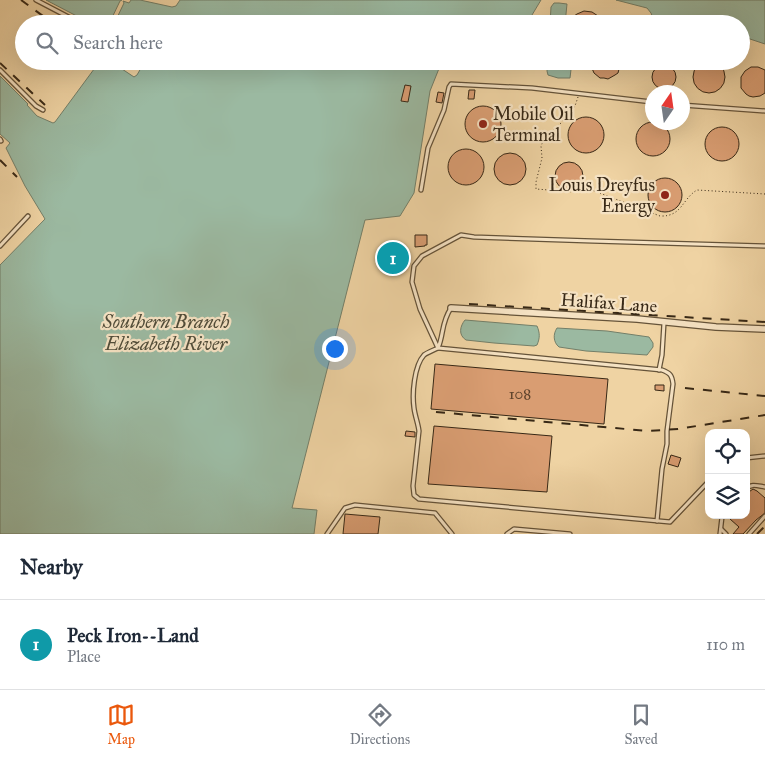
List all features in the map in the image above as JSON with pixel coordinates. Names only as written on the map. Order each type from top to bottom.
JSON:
[{"type":"street","name":"Halifax Lane","points":[[451,308],[765,329]]},
{"type":"lane","points":[[36,0],[65,15]]},
{"type":"lane","points":[[0,70],[36,106],[43,110]]},
{"type":"lane","points":[[422,190],[428,148],[444,110],[451,84],[532,88],[645,101]]},
{"type":"lane","points":[[690,106],[765,111]]},
{"type":"lane","points":[[0,246],[28,216]]},
{"type":"lane","points":[[438,348],[420,309],[412,282],[414,266],[422,256],[462,235],[765,246]]},
{"type":"lane","points":[[438,348],[442,341],[445,317],[451,308]]},
{"type":"lane","points":[[659,370],[664,322]]},
{"type":"lane","points":[[657,520],[673,384],[672,376],[669,373],[659,370],[438,348],[424,356],[418,365],[416,374],[414,408],[419,431],[413,486],[414,495],[419,499],[670,522],[705,485]]},
{"type":"lane","points":[[750,458],[765,456]]},
{"type":"lane","points":[[750,486],[765,487]]},
{"type":"lane","points":[[327,534],[345,508],[355,505],[435,513],[452,534]]},
{"type":"lane","points":[[749,534],[765,516]]},
{"type":"lane","points":[[720,534],[722,519]]},
{"type":"lane","points":[[721,528],[726,534]]},
{"type":"lane","points":[[507,534],[514,529],[570,534]]},
{"type":"path","points":[[580,93],[575,106],[544,139],[541,146],[542,158],[536,190],[574,192],[589,189],[660,216],[673,214],[697,190],[765,194]]},
{"type":"water","points":[[46,0],[122,0],[113,15],[75,15]]},
{"type":"water","points":[[131,0],[140,0],[172,7],[176,6],[180,0],[541,0],[532,15],[118,15],[124,3],[123,1],[129,3]]},
{"type":"water","points":[[616,0],[765,0],[765,44],[750,39],[750,15],[652,15],[647,8]]},
{"type":"water","points":[[554,3],[567,4],[566,15],[551,15],[551,7]]},
{"type":"water","name":"Southern Branch Elizabeth River","points":[[93,70],[124,70],[134,77],[140,70],[438,70],[430,91],[414,193],[400,216],[365,220],[292,508],[317,510],[314,534],[0,534],[0,265],[45,219],[25,186],[6,148],[10,143],[0,134],[0,76],[28,104],[37,116],[53,123]]},
{"type":"water","points":[[571,70],[570,78],[558,78],[548,75],[547,71]]},
{"type":"water","points":[[465,320],[537,326],[539,340],[537,345],[534,346],[466,340],[462,336],[461,330]]},
{"type":"water","points":[[557,328],[607,331],[649,337],[653,347],[647,355],[586,351],[559,347],[554,338]]},
{"type":"building","points":[[584,11],[596,15],[576,15]]},
{"type":"building","points":[[758,67],[765,70],[765,93],[760,96],[749,96],[741,88],[741,77],[745,71],[750,70],[750,68]]},
{"type":"building","points":[[593,70],[619,70],[618,73],[608,79],[600,78]]},
{"type":"building","points":[[655,70],[673,70],[676,77],[672,85],[656,85],[653,82],[652,77]]},
{"type":"building","points":[[695,70],[724,71],[724,83],[715,92],[703,92],[694,83]]},
{"type":"building","points":[[405,85],[411,86],[408,102],[401,101]]},
{"type":"building","points":[[469,90],[475,90],[474,99],[468,99]]},
{"type":"building","points":[[438,92],[444,93],[442,103],[436,102]]},
{"type":"building","name":"Mobile Oil Terminal","points":[[483,106],[496,111],[501,124],[496,137],[483,142],[470,137],[465,124],[470,111]]},
{"type":"building","points":[[586,117],[593,118],[599,122],[603,128],[603,142],[599,148],[593,152],[586,153],[579,152],[573,148],[569,142],[568,135],[569,128],[573,122],[579,118]]},
{"type":"building","points":[[645,124],[645,130],[667,130],[669,146],[660,155],[646,155],[637,146],[637,132]]},
{"type":"building","points":[[722,127],[729,128],[734,132],[738,137],[738,151],[734,156],[729,160],[722,161],[715,160],[710,156],[706,151],[705,144],[706,137],[710,132],[715,128]]},
{"type":"building","points":[[466,149],[478,155],[484,167],[478,179],[466,185],[454,179],[448,167],[454,155]]},
{"type":"building","points":[[510,153],[516,154],[521,158],[525,163],[525,175],[521,180],[516,184],[510,185],[504,184],[499,180],[495,175],[494,169],[495,163],[499,158],[504,154]]},
{"type":"building","points":[[569,162],[579,166],[583,176],[579,186],[569,190],[559,186],[555,176],[559,166]]},
{"type":"building","name":"Louis Dreyfus Energy","points":[[665,178],[672,179],[677,183],[681,188],[681,202],[677,207],[672,211],[665,212],[658,211],[653,207],[649,202],[648,195],[649,188],[653,183],[658,179]]},
{"type":"building","points":[[415,235],[427,235],[427,245],[415,247]]},
{"type":"building","points":[[388,250],[400,251],[399,265],[387,264]]},
{"type":"building","points":[[435,364],[608,379],[604,424],[431,409]]},
{"type":"building","points":[[655,385],[664,385],[664,391],[655,390]]},
{"type":"building","points":[[434,426],[552,436],[547,492],[428,484]]},
{"type":"building","points":[[406,431],[415,432],[415,437],[405,436]]},
{"type":"building","points":[[671,455],[681,458],[678,467],[668,464]]},
{"type":"building","points":[[753,489],[765,498],[765,513],[743,534],[733,534],[739,527],[730,519],[750,519],[750,491]]},
{"type":"building","points":[[345,514],[380,517],[378,534],[343,534]]},
{"type":"railway","points":[[21,0],[42,15]]},
{"type":"railway","points":[[0,63],[45,105]]},
{"type":"railway","points":[[0,160],[17,177]]},
{"type":"railway","points":[[469,304],[765,322]]},
{"type":"railway","points":[[685,388],[765,396]]},
{"type":"railway","points":[[436,412],[648,431],[678,429],[765,415]]},
{"type":"railway","points":[[757,534],[765,526]]},
{"type":"place","name":"Mobile Oil Terminal","points":[[483,124]]},
{"type":"place","name":"Louis Dreyfus Energy","points":[[665,195]]},
{"type":"place","name":"Peck Iron--Land","points":[[393,258]]}]
